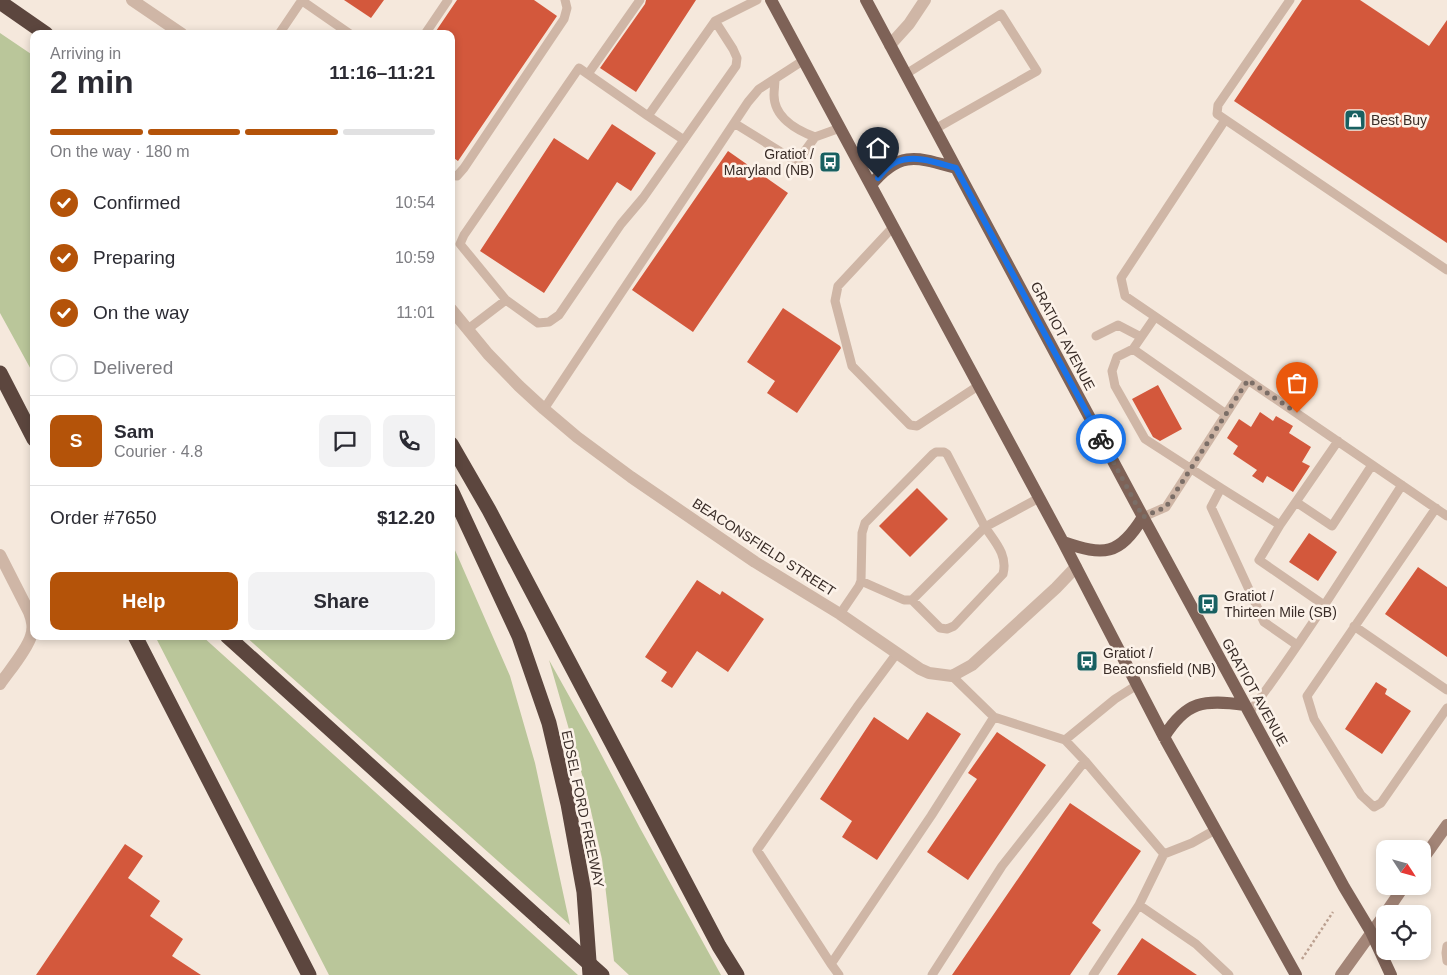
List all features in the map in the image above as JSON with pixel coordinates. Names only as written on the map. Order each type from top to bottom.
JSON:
[{"type":"highway","points":[[0,2],[40,30]]},
{"type":"highway","points":[[0,373],[29,425]]},
{"type":"highway","points":[[455,451],[489,510],[719,946],[737,975]]},
{"type":"highway","name":"EDSEL FORD FREEWAY","points":[[455,499],[518,636],[549,723],[568,804],[584,892],[590,975]]},
{"type":"highway","points":[[137,640],[309,975]]},
{"type":"highway","points":[[231,640],[602,975]]},
{"type":"main road","points":[[771,0],[1063,542],[1164,738],[1296,975]]},
{"type":"main road","name":"GRATIOT AVENUE","points":[[866,0],[1247,709],[1344,888],[1371,932],[1391,975]]},
{"type":"main road","points":[[871,186],[886,168],[896,162],[907,159],[934,162],[956,168]]},
{"type":"main road","points":[[1063,542],[1082,549],[1108,550],[1128,539],[1143,517]]},
{"type":"main road","points":[[1164,738],[1183,712],[1194,706],[1209,702],[1226,702],[1247,709]]},
{"type":"main road","points":[[1431,847],[1447,825]]},
{"type":"main road","points":[[1341,975],[1376,926]]},
{"type":"street","points":[[132,0],[176,30]]},
{"type":"street","points":[[890,45],[909,24],[925,0]]},
{"type":"street","name":"BEACONSFIELD STREET","points":[[455,314],[488,354],[544,409],[577,437],[631,477],[756,562],[840,614],[920,669],[929,673],[952,676]]},
{"type":"street","points":[[0,555],[30,615]]},
{"type":"street","points":[[952,676],[972,665],[983,656],[1076,568]]},
{"type":"street","points":[[0,684],[28,643],[30,636]]},
{"type":"lane","points":[[283,30],[302,0],[344,30]]},
{"type":"lane","points":[[428,30],[448,0]]},
{"type":"lane","points":[[455,176],[457,176],[464,168],[564,19],[567,8],[565,0]]},
{"type":"lane","points":[[588,74],[640,0]]},
{"type":"lane","points":[[648,116],[715,21],[758,0]]},
{"type":"lane","points":[[1290,0],[1218,105],[1217,114],[1447,270]]},
{"type":"lane","points":[[906,74],[1001,14],[1037,71],[935,129]]},
{"type":"lane","points":[[684,140],[579,68],[464,235],[460,244],[506,300],[538,323],[549,322],[559,315],[621,224],[643,198],[684,140],[736,66],[737,58],[733,49],[715,21]]},
{"type":"lane","points":[[544,409],[734,123],[759,89],[804,60]]},
{"type":"lane","points":[[775,79],[774,97],[777,109],[788,123],[803,133],[815,136],[840,128]]},
{"type":"lane","points":[[1225,120],[1121,278],[1125,296],[1447,516]]},
{"type":"lane","points":[[734,123],[797,162],[815,136]]},
{"type":"lane","points":[[893,227],[838,286],[835,301],[852,366],[912,426],[917,426],[978,386]]},
{"type":"lane","points":[[468,329],[506,300]]},
{"type":"lane","points":[[1155,317],[1133,349],[1117,356],[1112,371],[1115,386],[1145,439],[1280,525]]},
{"type":"lane","points":[[1096,336],[1118,325],[1141,337]]},
{"type":"lane","points":[[1133,349],[1226,414]]},
{"type":"lane","points":[[1143,517],[1166,507],[1248,380]]},
{"type":"lane","points":[[1324,605],[1259,560],[1280,525],[1338,442]]},
{"type":"lane","points":[[840,614],[861,581],[862,533],[865,523],[932,454],[944,452],[947,454],[985,527],[1004,558],[1004,574],[954,626],[947,628],[940,628],[912,600],[904,600],[861,581]]},
{"type":"lane","points":[[1296,502],[1332,526],[1372,465]]},
{"type":"lane","points":[[1247,709],[1297,644],[1402,486]]},
{"type":"lane","points":[[1222,488],[1211,507],[1264,622],[1297,644]]},
{"type":"lane","points":[[912,600],[985,527],[1038,498]]},
{"type":"lane","points":[[1436,508],[1307,696],[1314,720],[1361,795],[1374,807],[1381,803],[1447,708]]},
{"type":"lane","points":[[1354,626],[1447,690]]},
{"type":"lane","points":[[839,975],[757,850],[851,715],[897,653]]},
{"type":"lane","points":[[952,676],[994,717],[1065,740],[1164,854]]},
{"type":"lane","points":[[1065,740],[1115,699],[1137,685]]},
{"type":"lane","points":[[831,964],[931,816],[994,717]]},
{"type":"lane","points":[[932,975],[1002,866],[1085,761]]},
{"type":"lane","points":[[1093,975],[1139,905],[1164,854],[1192,843],[1215,830]]},
{"type":"lane","points":[[1139,905],[1196,944],[1229,975]]},
{"type":"lane","points":[[1447,946],[1447,961]]},
{"type":"path","points":[[1302,959],[1333,912]]},
{"type":"green space","points":[[0,33],[30,53],[30,368],[0,313]]},
{"type":"green space","points":[[455,550],[510,676],[535,763],[570,925],[249,640],[455,640]]},
{"type":"green space","points":[[157,640],[206,640],[578,975],[329,975]]},
{"type":"green space","points":[[549,660],[721,975],[629,975],[614,961],[602,859],[585,785]]},
{"type":"building","points":[[344,0],[384,0],[371,18]]},
{"type":"building","points":[[457,0],[534,0],[557,16],[458,161],[455,159],[455,30],[437,30]]},
{"type":"building","points":[[646,0],[696,0],[636,92],[600,68]]},
{"type":"building","points":[[1302,0],[1360,0],[1429,46],[1447,20],[1447,243],[1234,101]]},
{"type":"building","points":[[612,124],[656,153],[631,191],[617,182],[544,293],[480,251],[554,138],[588,160]]},
{"type":"building","points":[[728,151],[788,193],[693,332],[632,290]]},
{"type":"building","points":[[783,308],[841,348],[797,413],[767,393],[775,381],[747,362]]},
{"type":"building","points":[[1158,385],[1182,429],[1160,441],[1153,437],[1132,399]]},
{"type":"building","points":[[1260,412],[1273,421],[1276,416],[1293,426],[1289,433],[1311,447],[1302,462],[1310,466],[1293,492],[1267,476],[1263,483],[1252,476],[1257,470],[1233,454],[1238,446],[1227,438],[1239,419],[1251,427]]},
{"type":"building","points":[[917,488],[948,519],[910,557],[879,526]]},
{"type":"building","points":[[1309,533],[1337,552],[1318,581],[1289,562]]},
{"type":"building","points":[[1418,567],[1447,587],[1447,657],[1385,614]]},
{"type":"building","points":[[697,580],[720,595],[722,591],[764,619],[728,672],[697,651],[672,688],[661,681],[667,672],[645,657]]},
{"type":"building","points":[[1376,682],[1387,689],[1385,694],[1411,711],[1382,754],[1345,729]]},
{"type":"building","points":[[927,712],[961,734],[877,860],[842,837],[852,821],[820,799],[874,717],[908,740]]},
{"type":"building","points":[[997,732],[1046,765],[968,880],[927,852],[977,779],[968,773]]},
{"type":"building","points":[[1070,803],[1141,851],[1092,923],[1101,930],[1070,975],[952,975]]},
{"type":"building","points":[[125,844],[143,856],[128,878],[160,901],[150,916],[183,939],[172,956],[201,975],[36,975]]},
{"type":"building","points":[[1142,938],[1197,975],[1117,975]]},
{"type":"way so far","points":[[1101,439],[1143,517],[1166,507],[1248,380],[1297,413]]},
{"type":"place","name":"Best Buy","points":[[1355,120]]},
{"type":"place","name":"Gratiot / Maryland (NB)","points":[[830,162]]},
{"type":"place","name":"Gratiot / Thirteen Mile (SB)","points":[[1208,604]]},
{"type":"place","name":"Gratiot / Beaconsfield (NB)","points":[[1087,661]]},
{"type":"route","points":[[878,178],[886,168],[896,162],[907,159],[918,159],[956,168],[1101,439]]}]
